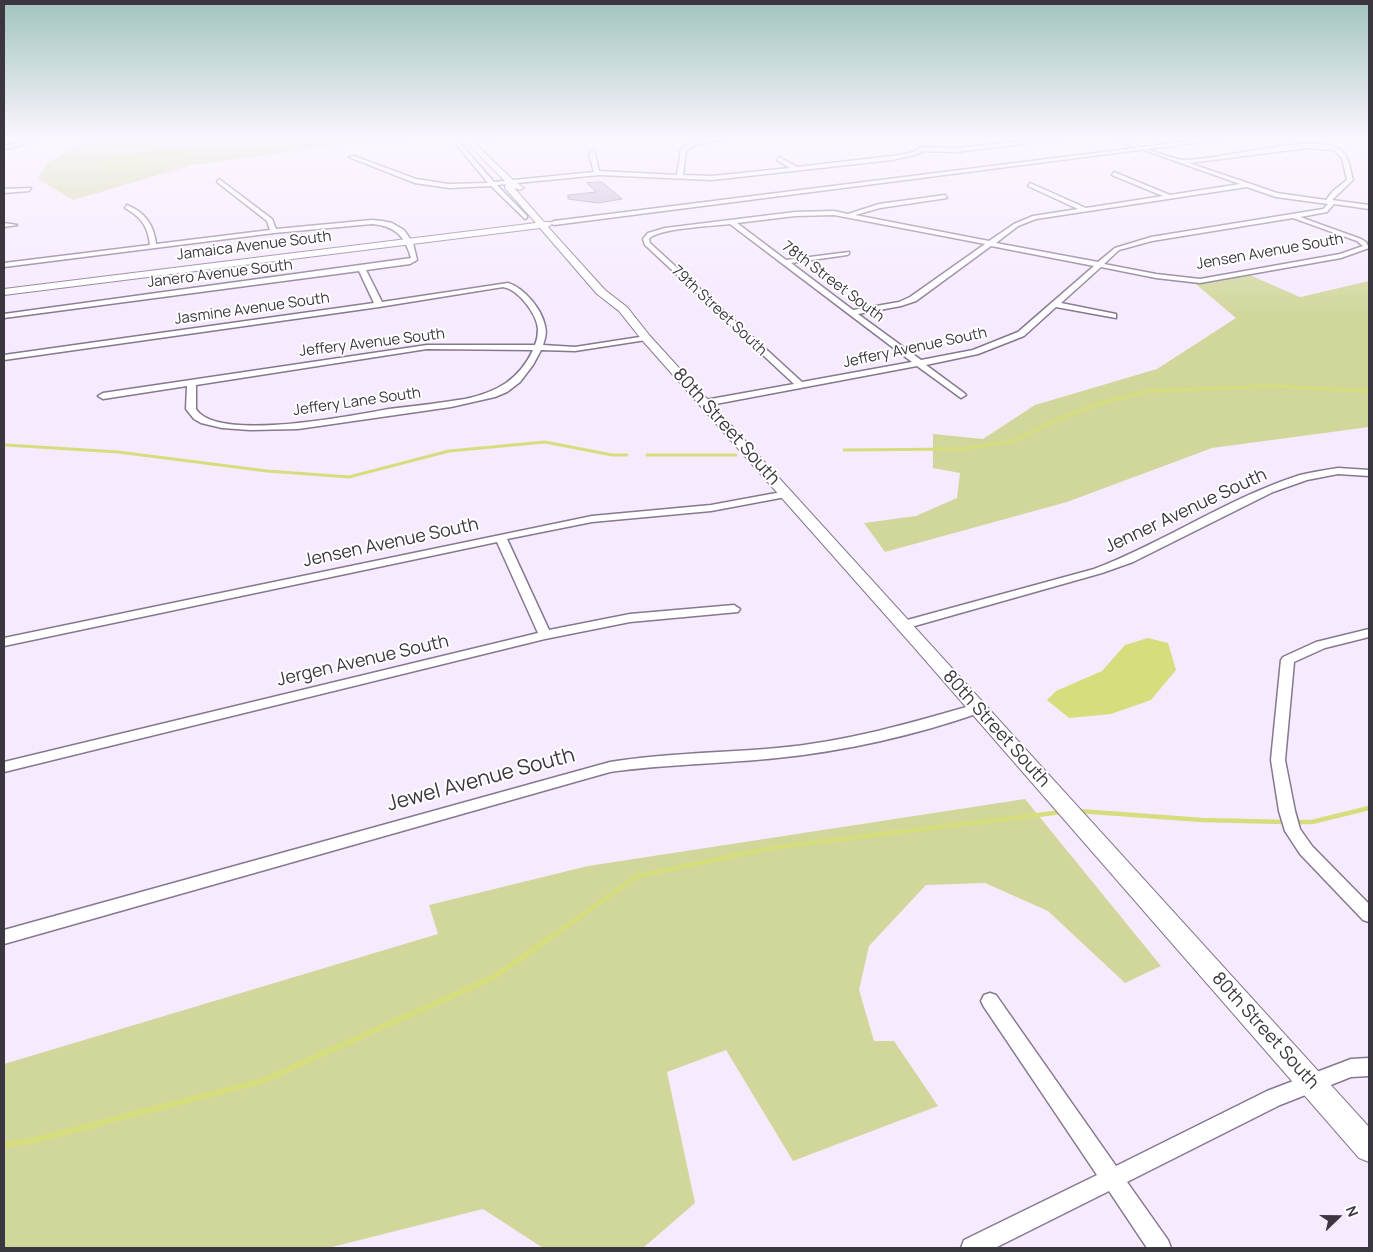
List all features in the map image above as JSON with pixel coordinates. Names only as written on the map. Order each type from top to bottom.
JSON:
[{"type":"main road","name":"80th Street South","points":[[527,197],[601,292],[623,310],[1369,1148]]},
{"type":"main road","name":"80th Street South","points":[[546,222],[589,262]]},
{"type":"main road","name":"Jamaica Avenue South","points":[[4,292],[546,222]]},
{"type":"main road","name":"Jamaica Avenue South","points":[[4,286],[408,240]]},
{"type":"main road","name":"80th Street South","points":[[608,283],[614,290],[623,310]]},
{"type":"street","points":[[240,197],[270,220],[274,231]]},
{"type":"street","points":[[505,197],[525,217]]},
{"type":"street","name":"Jamaica Avenue South","points":[[546,222],[737,197]]},
{"type":"street","name":"Jamaica Avenue South","points":[[546,222],[747,197]]},
{"type":"street","points":[[850,215],[879,206],[942,197]]},
{"type":"street","points":[[1058,197],[1084,209]]},
{"type":"street","points":[[851,313],[901,304],[912,299],[1023,221],[1084,209],[1168,197]]},
{"type":"street","points":[[1293,197],[1369,207]]},
{"type":"street","points":[[1330,197],[1329,200],[1332,203]]},
{"type":"street","name":"Jeffery Avenue South","points":[[705,403],[975,352],[1004,342],[1028,328],[1117,249],[1136,242],[1325,211],[1332,203]]},
{"type":"street","points":[[127,207],[147,220],[152,232],[153,246]]},
{"type":"street","points":[[730,221],[805,213],[850,215],[1098,264]]},
{"type":"street","name":"Jensen Avenue South","points":[[1098,264],[1164,277],[1200,281],[1341,256],[1367,247],[1359,240],[1295,217]]},
{"type":"street","name":"79th Street South","points":[[730,221],[665,230],[650,234],[646,239],[647,244],[801,386]]},
{"type":"street","name":"78th Street South","points":[[730,221],[961,395]]},
{"type":"street","points":[[4,265],[274,231],[377,222],[398,228],[408,240]]},
{"type":"street","points":[[4,225],[14,225]]},
{"type":"street","name":"Janero Avenue South","points":[[4,316],[414,261],[408,240]]},
{"type":"street","points":[[785,262],[847,253]]},
{"type":"street","points":[[362,269],[379,305]]},
{"type":"street","name":"Jasmine Avenue South","points":[[4,358],[379,305],[503,282]]},
{"type":"street","name":"Jeffery Lane South","points":[[192,382],[191,409],[199,418],[244,427],[267,428],[464,401],[492,395],[513,384],[522,376],[537,348],[542,332],[540,320],[518,290],[503,282]]},
{"type":"street","points":[[1055,304],[1113,316]]},
{"type":"street","name":"Jeffery Avenue South","points":[[103,396],[427,347],[575,349],[646,338]]},
{"type":"street","name":"Jenner Avenue South","points":[[904,626],[1108,568],[1135,558],[1271,489],[1309,476],[1332,470],[1369,472]]},
{"type":"street","name":"Jensen Avenue South","points":[[4,642],[592,519],[710,508],[787,494]]},
{"type":"street","points":[[501,538],[545,636]]},
{"type":"street","name":"Jergen Avenue South","points":[[4,767],[545,636],[630,618],[734,609]]},
{"type":"street","points":[[1369,633],[1321,645],[1288,660],[1278,760],[1287,811],[1293,831],[1306,850],[1369,914]]},
{"type":"street","name":"Jewel Avenue South","points":[[4,937],[610,767],[648,761],[778,754],[868,738],[954,717],[977,709]]},
{"type":"street","points":[[990,1001],[1160,1248]]},
{"type":"street","points":[[972,1248],[1113,1180],[1274,1098],[1310,1082],[1351,1068],[1369,1067]]},
{"type":"shaded area","points":[[69,197],[82,197],[73,200]]},
{"type":"shaded area","points":[[1245,273],[1300,297],[1369,281],[1369,427],[1212,448],[1067,502],[885,552],[864,523],[916,516],[957,498],[960,473],[933,468],[933,434],[983,439],[1035,405],[1157,369],[1236,318],[1192,281]]},
{"type":"shaded area","points":[[1148,638],[1168,643],[1176,670],[1151,700],[1111,714],[1069,718],[1047,700],[1056,691],[1102,671],[1125,645]]},
{"type":"shaded area","points":[[1025,799],[1161,966],[1125,983],[1048,911],[985,883],[926,885],[869,946],[859,990],[874,1041],[894,1041],[938,1106],[793,1161],[726,1050],[667,1072],[695,1203],[643,1248],[543,1248],[483,1209],[328,1248],[4,1248],[4,1064],[438,934],[429,905],[588,866]]},
{"type":"building","points":[[568,197],[620,197],[622,199],[598,203],[568,199]]},
{"type":"waterway","points":[[844,450],[962,449],[1014,441],[1052,422],[1103,402],[1151,391],[1271,386],[1369,391]]},
{"type":"waterway","points":[[6,445],[118,452],[267,471],[349,477],[449,451],[545,442],[612,455],[627,455]]},
{"type":"waterway","points":[[647,455],[736,455]]},
{"type":"waterway","points":[[1293,822],[1312,822],[1369,808]]},
{"type":"waterway","points":[[1079,811],[1202,820],[1286,822]]},
{"type":"waterway","points":[[547,940],[637,876],[776,847],[1062,812]]},
{"type":"waterway","points":[[4,1145],[31,1141],[262,1081],[494,977],[548,939]]}]
